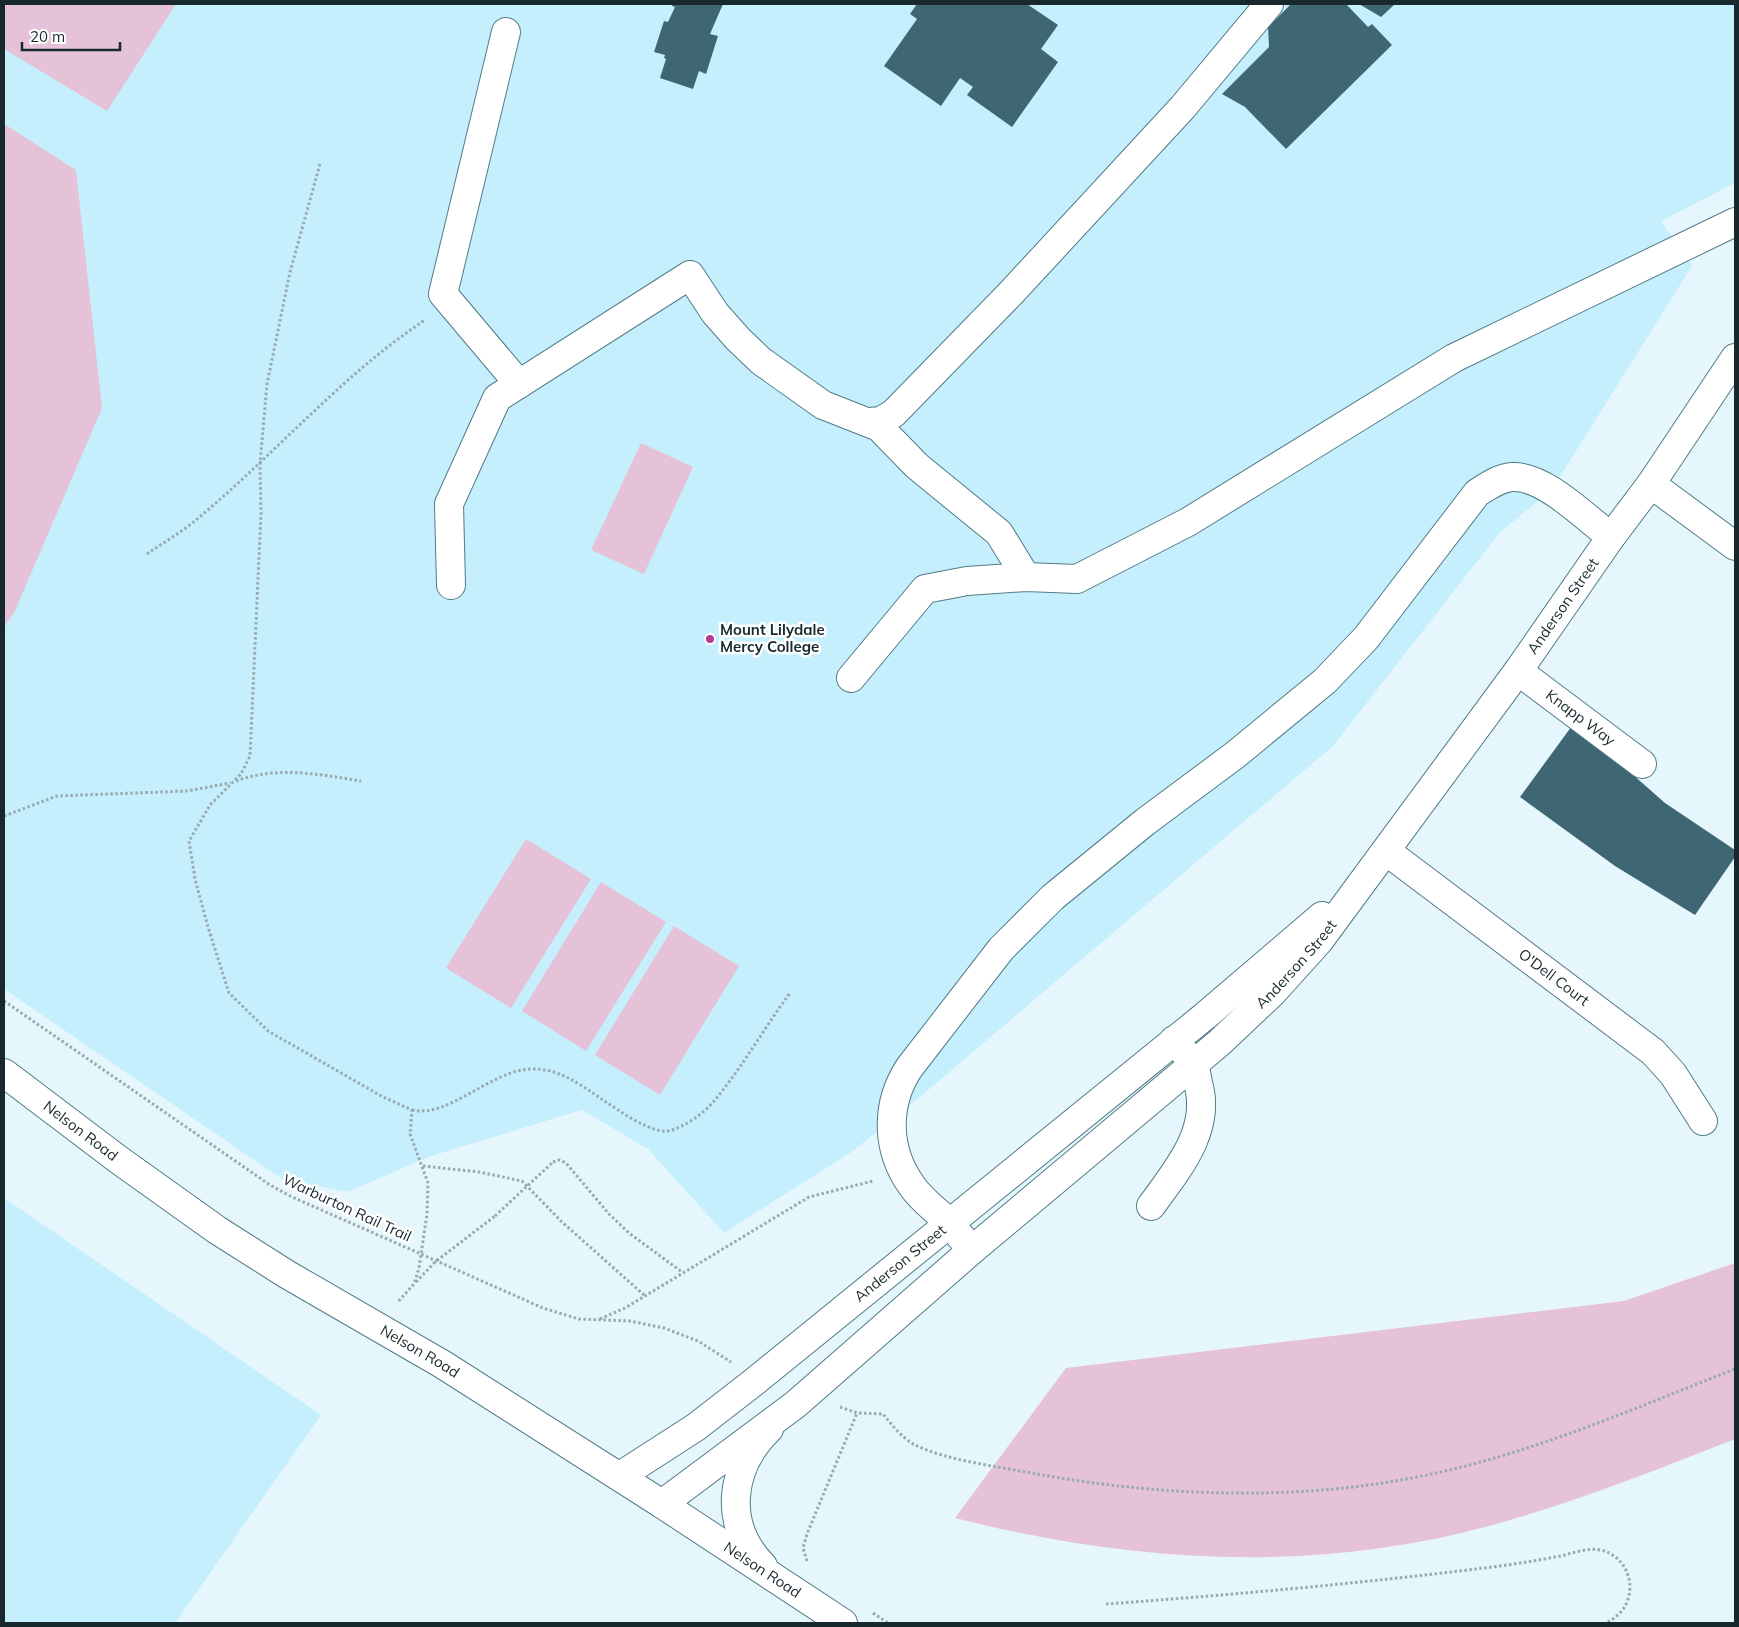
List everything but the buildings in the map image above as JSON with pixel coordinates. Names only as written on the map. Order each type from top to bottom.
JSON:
[{"type":"main road","points":[[870,422],[881,421],[894,413],[1011,293],[1183,107],[1269,4]]},
{"type":"main road","points":[[506,32],[443,294],[519,384]]},
{"type":"main road","points":[[851,678],[925,589],[967,581],[1026,577],[1077,579],[1188,522],[1454,358],[1735,222]]},
{"type":"main road","points":[[451,585],[449,504],[497,398],[690,275],[716,313],[761,362],[823,405],[879,427],[937,482],[1000,533],[1026,577]]},
{"type":"main road","name":"Anderson Street","points":[[662,1504],[796,1404],[972,1250],[1252,1014],[1300,963],[1386,851],[1518,672],[1611,537],[1651,484],[1735,358]]},
{"type":"main road","points":[[972,1250],[950,1224],[912,1187],[904,1173],[897,1160],[892,1141],[893,1106],[902,1079],[1001,949],[1053,898],[1099,858],[1236,755],[1325,681],[1366,638],[1477,493],[1494,482],[1512,477],[1533,480],[1551,491],[1611,537]]},
{"type":"main road","points":[[1651,484],[1735,546]]},
{"type":"main road","name":"Knapp Way","points":[[1518,672],[1642,764]]},
{"type":"main road","name":"Anderson Street","points":[[620,1476],[696,1427],[950,1224],[1322,917],[1386,851]]},
{"type":"main road","name":"O'Dell Court","points":[[1386,851],[1653,1052],[1673,1074],[1703,1121]]},
{"type":"main road","points":[[1150,1206],[1181,1164],[1198,1130],[1202,1095],[1194,1064],[1174,1040]]},
{"type":"main road","name":"Nelson Road","points":[[4,1073],[127,1166],[217,1230],[288,1274],[451,1369],[620,1476],[843,1623]]},
{"type":"main road","points":[[772,1575],[752,1552],[744,1537],[737,1515],[735,1492],[742,1466],[748,1454],[758,1440],[796,1404]]},
{"type":"path","points":[[320,164],[290,272],[268,384],[260,464],[262,513],[250,756],[246,768],[210,805],[189,841],[195,879],[219,967],[229,993],[238,1004],[268,1031],[383,1097],[412,1110],[420,1112],[440,1107],[517,1070],[544,1070],[568,1078],[619,1111],[662,1131],[676,1129],[713,1103],[790,993]]},
{"type":"path","points":[[147,554],[189,526],[260,464],[391,342],[451,303]]},
{"type":"path","points":[[4,816],[58,796],[187,792],[233,782],[251,775],[287,772],[361,781]]},
{"type":"path","name":"Warburton Rail Trail","points":[[4,1001],[270,1185],[435,1262],[543,1308],[579,1319],[594,1321],[630,1320],[664,1328],[698,1341],[718,1353]]},
{"type":"path","points":[[412,1110],[410,1134],[428,1183],[422,1256],[414,1284]]},
{"type":"path","points":[[377,1326],[435,1262],[495,1216],[553,1162],[559,1160],[566,1163],[609,1214],[629,1233],[682,1272]]},
{"type":"path","points":[[423,1166],[479,1172],[522,1181],[562,1222],[644,1295]]},
{"type":"path","points":[[594,1321],[612,1314],[809,1197],[904,1173]]},
{"type":"path","points":[[930,1450],[986,1464],[1116,1486],[1265,1493],[1326,1489],[1388,1482],[1445,1471],[1525,1448],[1735,1369]]},
{"type":"path","points":[[809,1563],[803,1548],[807,1534],[857,1413]]},
{"type":"path","points":[[1106,1604],[1330,1586],[1520,1564],[1599,1550],[1615,1556],[1623,1564],[1628,1574],[1630,1588],[1628,1600],[1622,1612],[1606,1623]]},
{"type":"path","points":[[866,1609],[888,1623]]},
{"type":"shaded area","name":"Mount Lilydale Mercy College","points":[[4,4],[1735,4],[1735,183],[1661,221],[1692,266],[1551,491],[1500,532],[1333,746],[901,1113],[850,1153],[724,1233],[648,1149],[582,1110],[431,1156],[348,1192],[282,1179],[4,989]]},
{"type":"shaded area","points":[[4,4],[176,4],[107,111],[4,49]]},
{"type":"shaded area","points":[[4,124],[76,170],[102,408],[14,613],[4,627]]},
{"type":"shaded area","points":[[641,443],[693,467],[644,574],[591,550]]},
{"type":"shaded area","points":[[526,839],[591,879],[511,1008],[446,968]]},
{"type":"shaded area","points":[[601,882],[666,922],[586,1051],[522,1011]]},
{"type":"shaded area","points":[[674,926],[739,966],[660,1095],[595,1055]]},
{"type":"shaded area","points":[[4,1198],[321,1415],[175,1623],[4,1623]]},
{"type":"shaded area","points":[[1735,1263],[1735,1439],[1582,1497],[1489,1526],[1422,1541],[1355,1551],[1288,1556],[1222,1557],[1155,1553],[1088,1545],[1021,1533],[955,1518],[1066,1368],[1624,1301]]},
{"type":"place","name":"Mount Lilydale Mercy College","points":[[710,639]]}]
